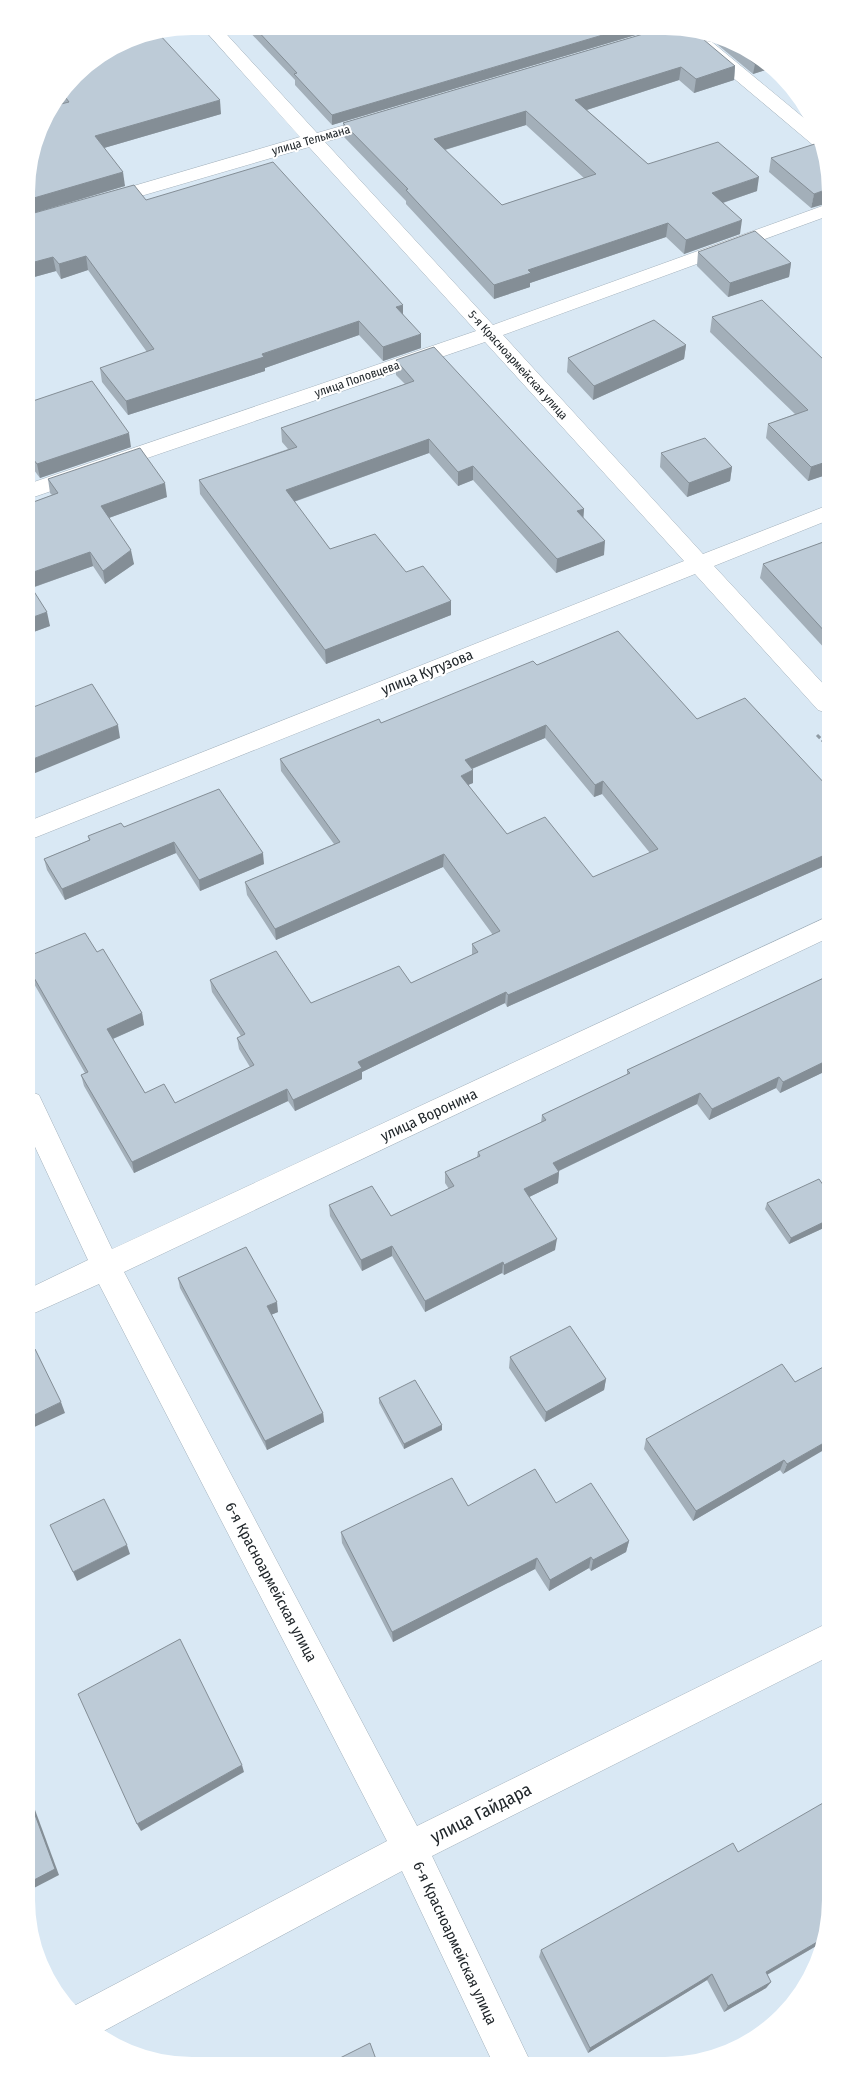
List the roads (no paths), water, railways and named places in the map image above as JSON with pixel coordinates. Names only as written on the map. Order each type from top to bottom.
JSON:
[{"type":"street","name":"5-я Красноармейская улица","points":[[217,35],[822,699]]},
{"type":"street","points":[[697,38],[810,133]]},
{"type":"street","name":"улица Тельмана","points":[[82,207],[398,115]]},
{"type":"street","name":"улица Половцева","points":[[35,490],[490,333],[822,213]]},
{"type":"street","name":"улица Кутузова","points":[[35,828],[822,515]]},
{"type":"street","name":"улица Воронина","points":[[35,1300],[822,930]]},
{"type":"street","name":"6-я Красноармейская улица","points":[[35,1116],[106,1267],[410,1848],[509,2057]]},
{"type":"street","name":"улица Гайдара","points":[[90,2018],[410,1848],[822,1642]]}]
